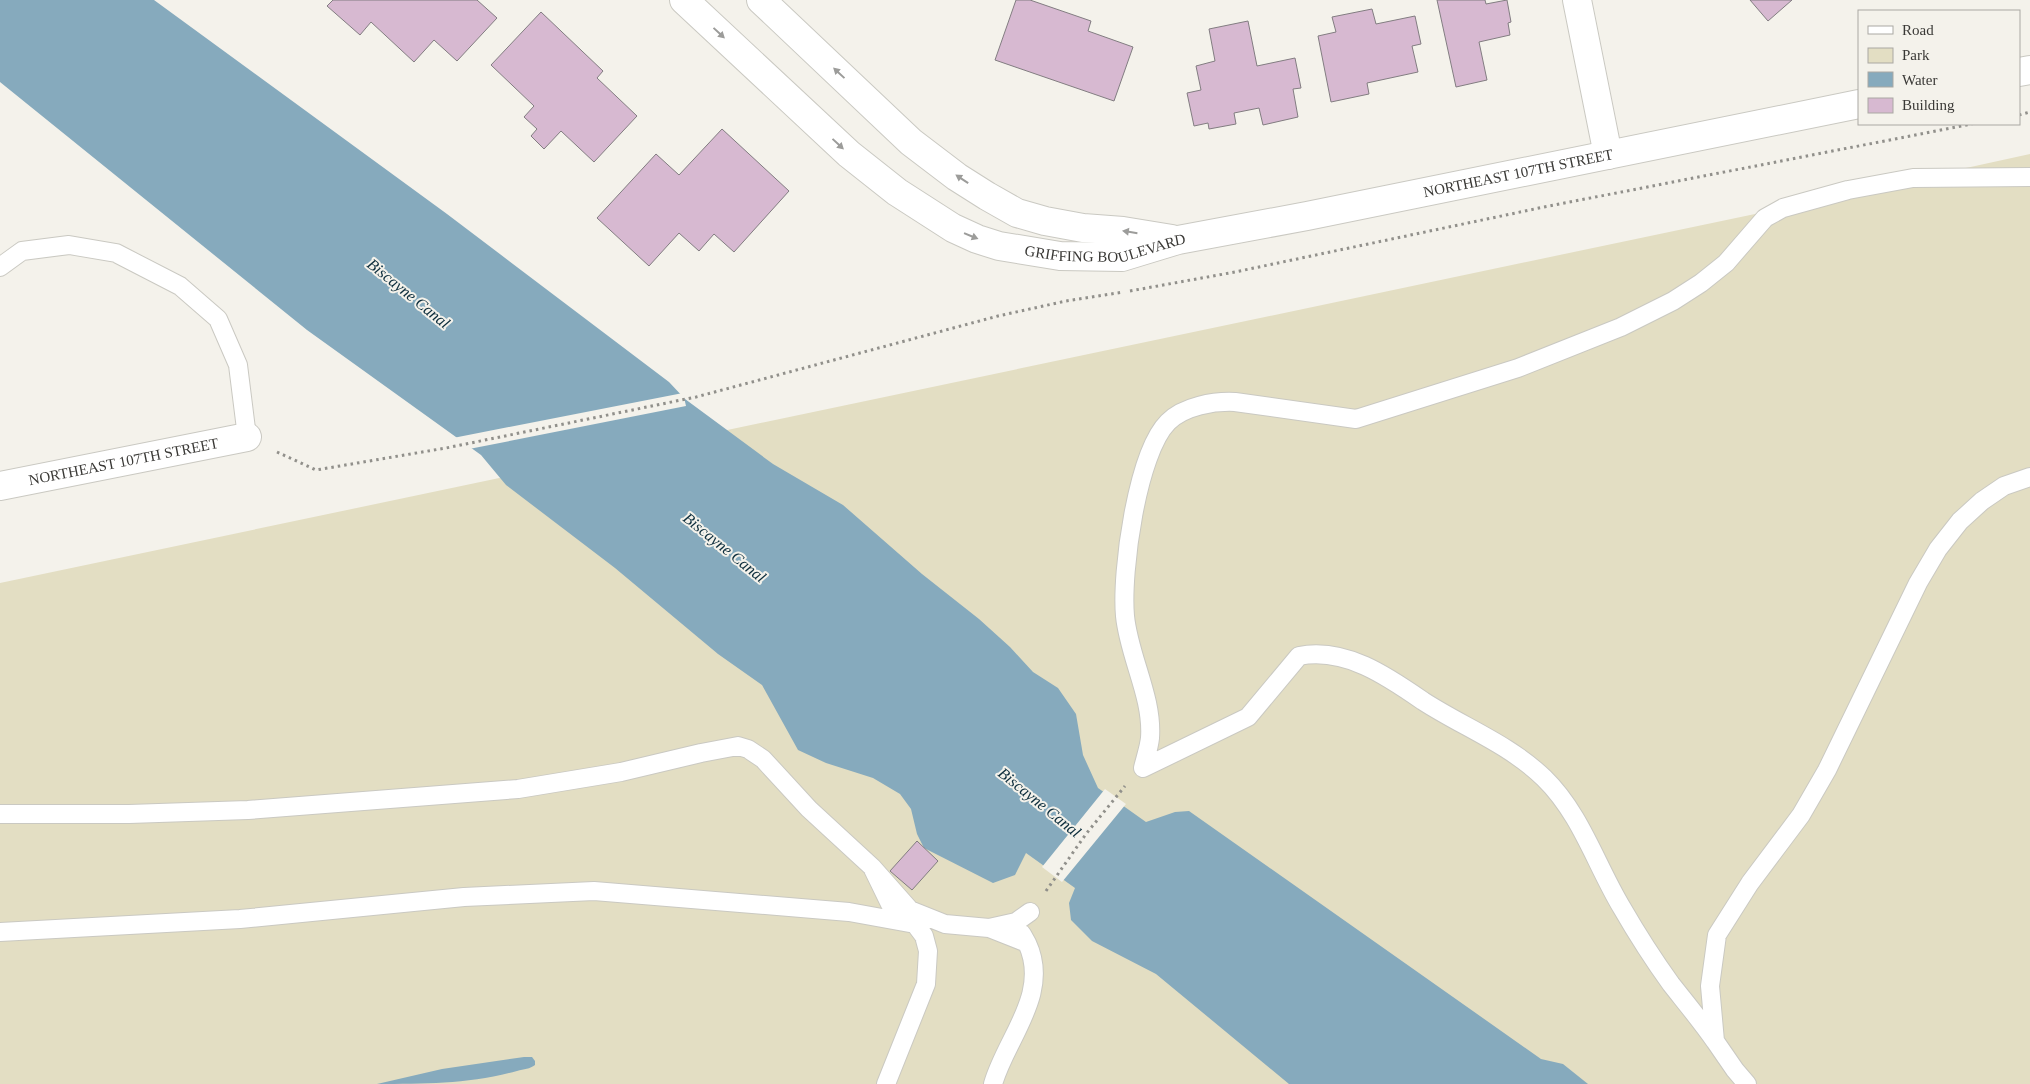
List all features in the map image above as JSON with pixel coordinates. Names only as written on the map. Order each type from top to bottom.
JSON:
[{"type":"street","name":"GRIFFING BOULEVARD","points":[[684,0],[849,154],[897,192],[952,228],[999,246],[1060,256],[1122,257],[1178,240]]},
{"type":"street","name":"GRIFFING BOULEVARD","points":[[761,0],[911,142],[957,177],[1017,213],[1045,221],[1083,228],[1123,231],[1178,240]]},
{"type":"street","points":[[1577,0],[1608,155]]},
{"type":"street","name":"NORTHEAST 107TH STREET","points":[[1178,240],[1307,216],[1858,104]]},
{"type":"street","name":"NORTHEAST 107TH STREET","points":[[0,486],[247,437]]},
{"type":"lane","points":[[1747,1084],[1647,948],[1620,905],[1588,841],[1566,804],[1545,779],[1523,760],[1478,731],[1436,709],[1406,689],[1356,662],[1325,653],[1299,656],[1248,717],[1143,768],[1150,739],[1149,724],[1130,646],[1124,604],[1134,513],[1140,482],[1151,450],[1167,422],[1188,409],[1235,402],[1356,419],[1518,368],[1570,349],[1621,327],[1673,301],[1701,283],[1726,263],[1765,218],[1782,208],[1848,190],[1913,178],[2030,177]]},
{"type":"lane","points":[[0,267],[22,252],[69,245],[116,253],[180,286],[218,319],[238,366],[247,437]]},
{"type":"lane","points":[[1715,1041],[1710,986],[1717,936],[1750,883],[1801,815],[1827,770],[1918,583],[1938,549],[1960,521],[1982,501],[2004,486],[2030,476]]},
{"type":"lane","points":[[0,814],[129,814],[248,810],[518,789],[621,772],[738,746],[748,749],[763,759],[809,809],[872,867],[910,910],[945,924],[989,928],[1027,943]]},
{"type":"lane","points":[[872,867],[890,904],[915,924],[924,936],[928,951],[926,984],[886,1084]]},
{"type":"lane","points":[[0,932],[240,919],[464,897],[594,891],[849,912],[915,924]]},
{"type":"lane","points":[[989,928],[1016,922],[1030,912]]},
{"type":"lane","points":[[993,1084],[1019,1030],[1030,1000],[1033,963],[1031,952],[1016,922]]},
{"type":"path","points":[[247,437],[316,470],[446,448],[696,398],[989,318],[1035,308],[1235,272],[1534,209],[1967,125]]},
{"type":"path","points":[[1055,880],[1086,834],[1118,793]]},
{"type":"green space","points":[[2030,154],[2030,1084],[0,1084],[0,583],[1783,208]]},
{"type":"water","name":"Biscayne Canal","points":[[0,0],[154,0],[447,214],[669,382],[685,399],[773,464],[843,505],[922,574],[979,619],[1010,647],[1033,672],[1058,688],[1076,714],[1083,755],[1098,788],[1146,822],[1175,812],[1189,811],[1541,1059],[1563,1064],[1588,1084],[1289,1084],[1156,974],[1092,941],[1071,920],[1069,903],[1075,888],[1026,853],[1015,875],[993,883],[924,848],[917,834],[911,809],[900,794],[873,778],[826,763],[798,750],[762,685],[718,654],[615,568],[506,485],[481,455],[307,330],[0,82]]},
{"type":"water","points":[[532,1057],[535,1065],[527,1069],[482,1079],[430,1083],[377,1084],[442,1069]]},
{"type":"pier","points":[[683,393],[686,406],[469,449],[453,438]]},
{"type":"pier","points":[[1105,789],[1126,804],[1062,882],[1042,867]]},
{"type":"building","points":[[333,0],[477,0],[497,18],[457,61],[434,40],[414,62],[371,22],[360,35],[327,6]]},
{"type":"building","points":[[1016,0],[1030,0],[1091,21],[1088,31],[1133,47],[1114,101],[995,60]]},
{"type":"building","points":[[1437,0],[1485,0],[1486,4],[1507,0],[1511,22],[1508,23],[1510,35],[1479,42],[1487,80],[1456,87]]},
{"type":"building","points":[[1750,0],[1792,0],[1768,21]]},
{"type":"building","points":[[1372,9],[1376,24],[1415,16],[1421,44],[1412,46],[1418,72],[1367,83],[1369,94],[1331,102],[1318,36],[1336,32],[1332,17]]},
{"type":"building","points":[[541,12],[603,71],[597,78],[637,116],[594,162],[561,131],[544,149],[531,136],[537,129],[524,117],[534,106],[491,65]]},
{"type":"building","points":[[1248,21],[1257,66],[1295,58],[1301,88],[1293,89],[1298,117],[1263,125],[1259,108],[1234,113],[1236,124],[1209,129],[1208,123],[1194,126],[1187,93],[1201,90],[1196,66],[1215,61],[1209,29]]},
{"type":"building","points":[[722,129],[789,191],[734,252],[714,234],[699,251],[679,233],[649,266],[597,218],[656,154],[679,175]]},
{"type":"building","points":[[917,841],[938,861],[912,890],[890,871]]}]
